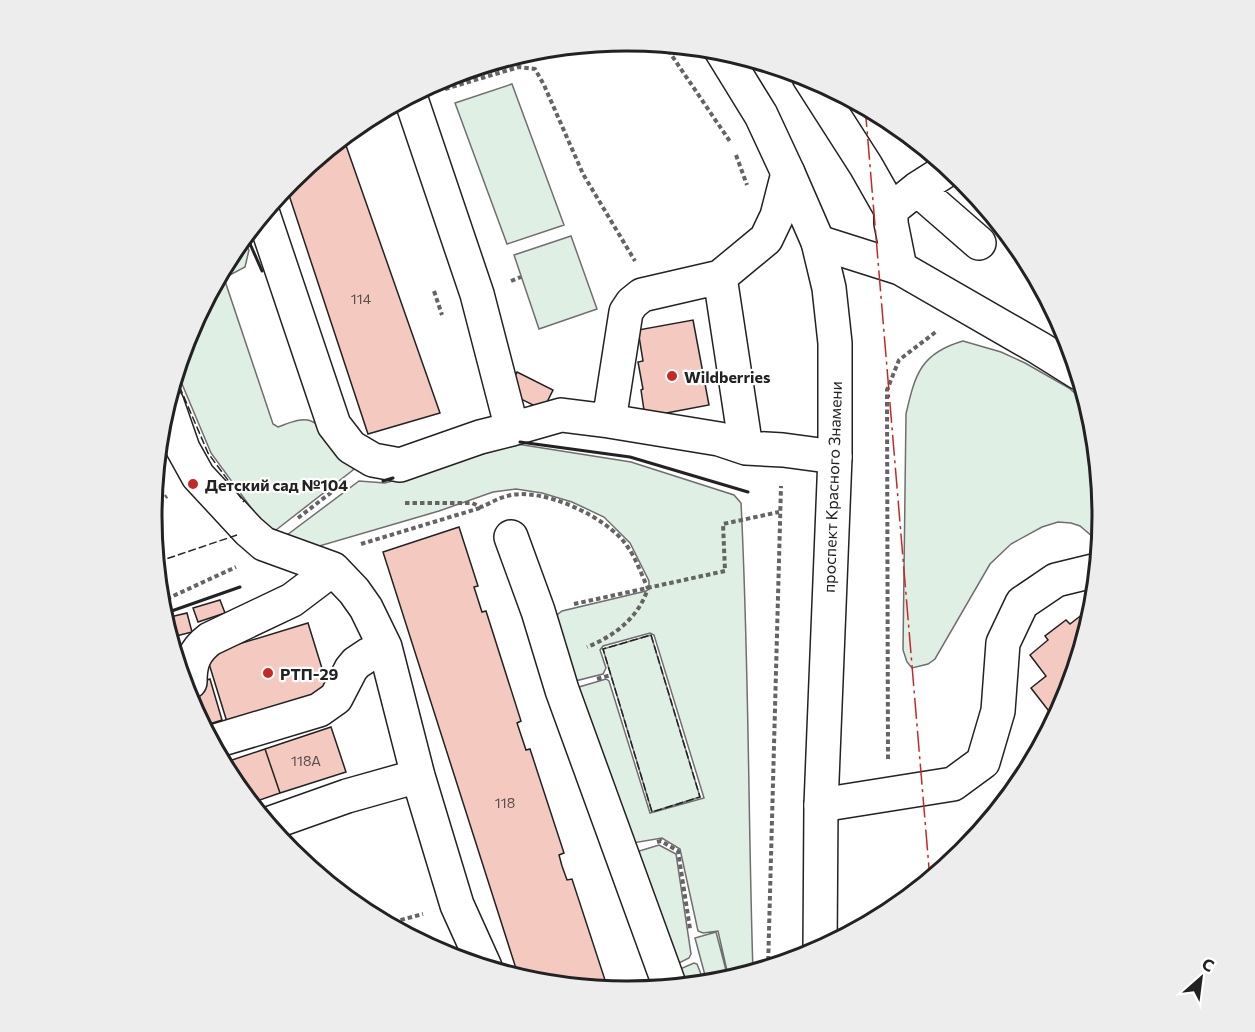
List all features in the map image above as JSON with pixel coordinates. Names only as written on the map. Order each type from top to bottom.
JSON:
[{"type":"main road","name":"проспект Красного Знамени","points":[[729,62],[761,115],[818,242],[829,288],[835,343],[835,457],[821,806],[820,939]]},
{"type":"main road","points":[[819,92],[891,210],[891,223],[900,268]]},
{"type":"main road","points":[[412,104],[477,294],[512,429]]},
{"type":"main road","points":[[609,421],[626,312],[632,303],[642,295],[720,277],[766,239],[777,216],[788,173]]},
{"type":"main road","points":[[891,210],[942,173]]},
{"type":"main road","points":[[917,189],[980,243]]},
{"type":"main road","points":[[266,224],[334,425],[351,447],[373,460],[400,465],[487,434],[561,415],[719,439],[746,448],[835,457]]},
{"type":"main road","points":[[818,242],[900,268],[1053,342],[1063,354]]},
{"type":"main road","points":[[720,277],[746,448]]},
{"type":"main road","points":[[172,419],[183,449],[198,476],[249,531],[264,544],[321,564],[354,591],[366,608],[385,647],[418,776],[457,904],[479,956]]},
{"type":"main road","points":[[511,537],[667,979]]},
{"type":"main road","points":[[190,672],[190,664],[199,648],[210,639],[292,600],[321,564]]},
{"type":"main road","points":[[821,806],[953,784],[983,762],[998,711],[1004,643],[1022,603],[1056,580],[1089,572]]},
{"type":"main road","points":[[220,740],[319,710],[336,698],[351,669],[368,655],[385,647]]},
{"type":"main road","points":[[276,821],[347,796],[418,776]]},
{"type":"path","points":[[670,53],[733,145],[747,187]]},
{"type":"path","points":[[453,85],[519,67],[535,69],[583,174],[643,274],[642,295]]},
{"type":"path","points":[[888,796],[886,390],[899,360],[938,330],[947,330]]},
{"type":"path","points":[[768,959],[779,512],[783,450]]},
{"type":"path","points":[[289,525],[373,460]]},
{"type":"path","points":[[321,564],[507,496],[527,494],[571,506],[604,524],[627,545],[648,588],[644,602],[630,621],[600,642],[553,661]]},
{"type":"path","points":[[395,504],[472,503],[496,518],[511,537]]},
{"type":"path","points":[[538,612],[726,571],[723,524],[779,512]]},
{"type":"path","points":[[169,598],[235,568]]},
{"type":"green space","points":[[512,84],[564,225],[507,244],[455,103]]},
{"type":"green space","points":[[571,236],[597,309],[539,329],[514,255]]},
{"type":"green space","points":[[248,248],[249,250],[245,267],[230,275]]},
{"type":"green space","points":[[225,282],[273,424],[278,427],[299,420],[307,420],[317,424],[355,466],[353,470],[276,530],[260,520],[211,453],[182,384],[210,310]]},
{"type":"green space","points":[[963,341],[1001,352],[1025,363],[1069,388],[1077,395],[1089,455],[1092,486],[1092,536],[1080,526],[1058,522],[1042,527],[1011,544],[990,564],[935,659],[928,664],[912,668],[903,650],[906,414],[913,387],[922,367],[938,352]]},
{"type":"green space","points":[[517,444],[631,462],[734,495],[741,503],[746,620],[753,964],[727,970],[718,931],[703,933],[698,931],[680,849],[662,838],[633,843],[576,690],[606,679],[609,681],[650,813],[704,798],[654,635],[650,633],[603,646],[600,650],[606,668],[603,674],[575,681],[555,621],[562,611],[649,589],[649,581],[630,543],[604,517],[572,502],[542,493],[516,489],[493,492],[439,511],[316,547],[288,538],[287,535],[359,481],[385,483]]},
{"type":"green space","points":[[651,635],[700,797],[652,812],[603,649]]},
{"type":"green space","points":[[659,845],[676,854],[691,954],[689,958],[673,966],[636,852]]},
{"type":"green space","points":[[716,932],[726,970],[705,974],[695,938]]},
{"type":"green space","points":[[694,963],[697,964],[701,975],[674,978],[673,972]]},
{"type":"building","points":[[346,146],[440,413],[368,434],[290,197]]},
{"type":"building","name":"Wildberries","points":[[693,320],[709,405],[645,417],[638,362],[643,361],[638,330]]},
{"type":"building","points":[[517,372],[553,390],[543,410],[507,392]]},
{"type":"building","points":[[459,527],[478,586],[474,587],[482,612],[486,611],[521,721],[517,723],[526,750],[530,749],[564,853],[559,855],[562,866],[567,880],[572,879],[605,980],[567,977],[515,967],[383,552]]},
{"type":"building","points":[[220,600],[225,613],[198,622],[193,608]]},
{"type":"building","points":[[187,613],[192,632],[178,636],[173,616]]},
{"type":"building","points":[[1082,615],[1068,665],[1049,712],[1031,688],[1046,676],[1030,655],[1048,640],[1045,636],[1066,620],[1070,624]]},
{"type":"building","name":"РТП-29","points":[[308,623],[329,691],[227,722],[206,654]]},
{"type":"building","points":[[210,679],[222,720],[211,724],[194,684]]},
{"type":"building","points":[[331,727],[346,772],[280,793],[265,749]]},
{"type":"building","points":[[265,749],[280,793],[260,800],[232,760]]},
{"type":"fence","points":[[180,388],[208,453],[244,502]]},
{"type":"fence","points":[[164,560],[237,535]]},
{"type":"fence","points":[[651,635],[700,797],[652,812],[603,649],[651,635]]},
{"type":"wall","points":[[250,245],[262,271]]},
{"type":"wall","points":[[520,442],[630,457],[748,492]]},
{"type":"wall","points":[[383,481],[393,478]]},
{"type":"wall","points":[[172,611],[240,587]]},
{"type":"power","points":[[866,117],[929,870]]},
{"type":"place","name":"Wildberries","points":[[672,376]]},
{"type":"place","name":"Детский сад №104","points":[[193,484]]},
{"type":"place","name":"РТП-29","points":[[268,673]]}]
